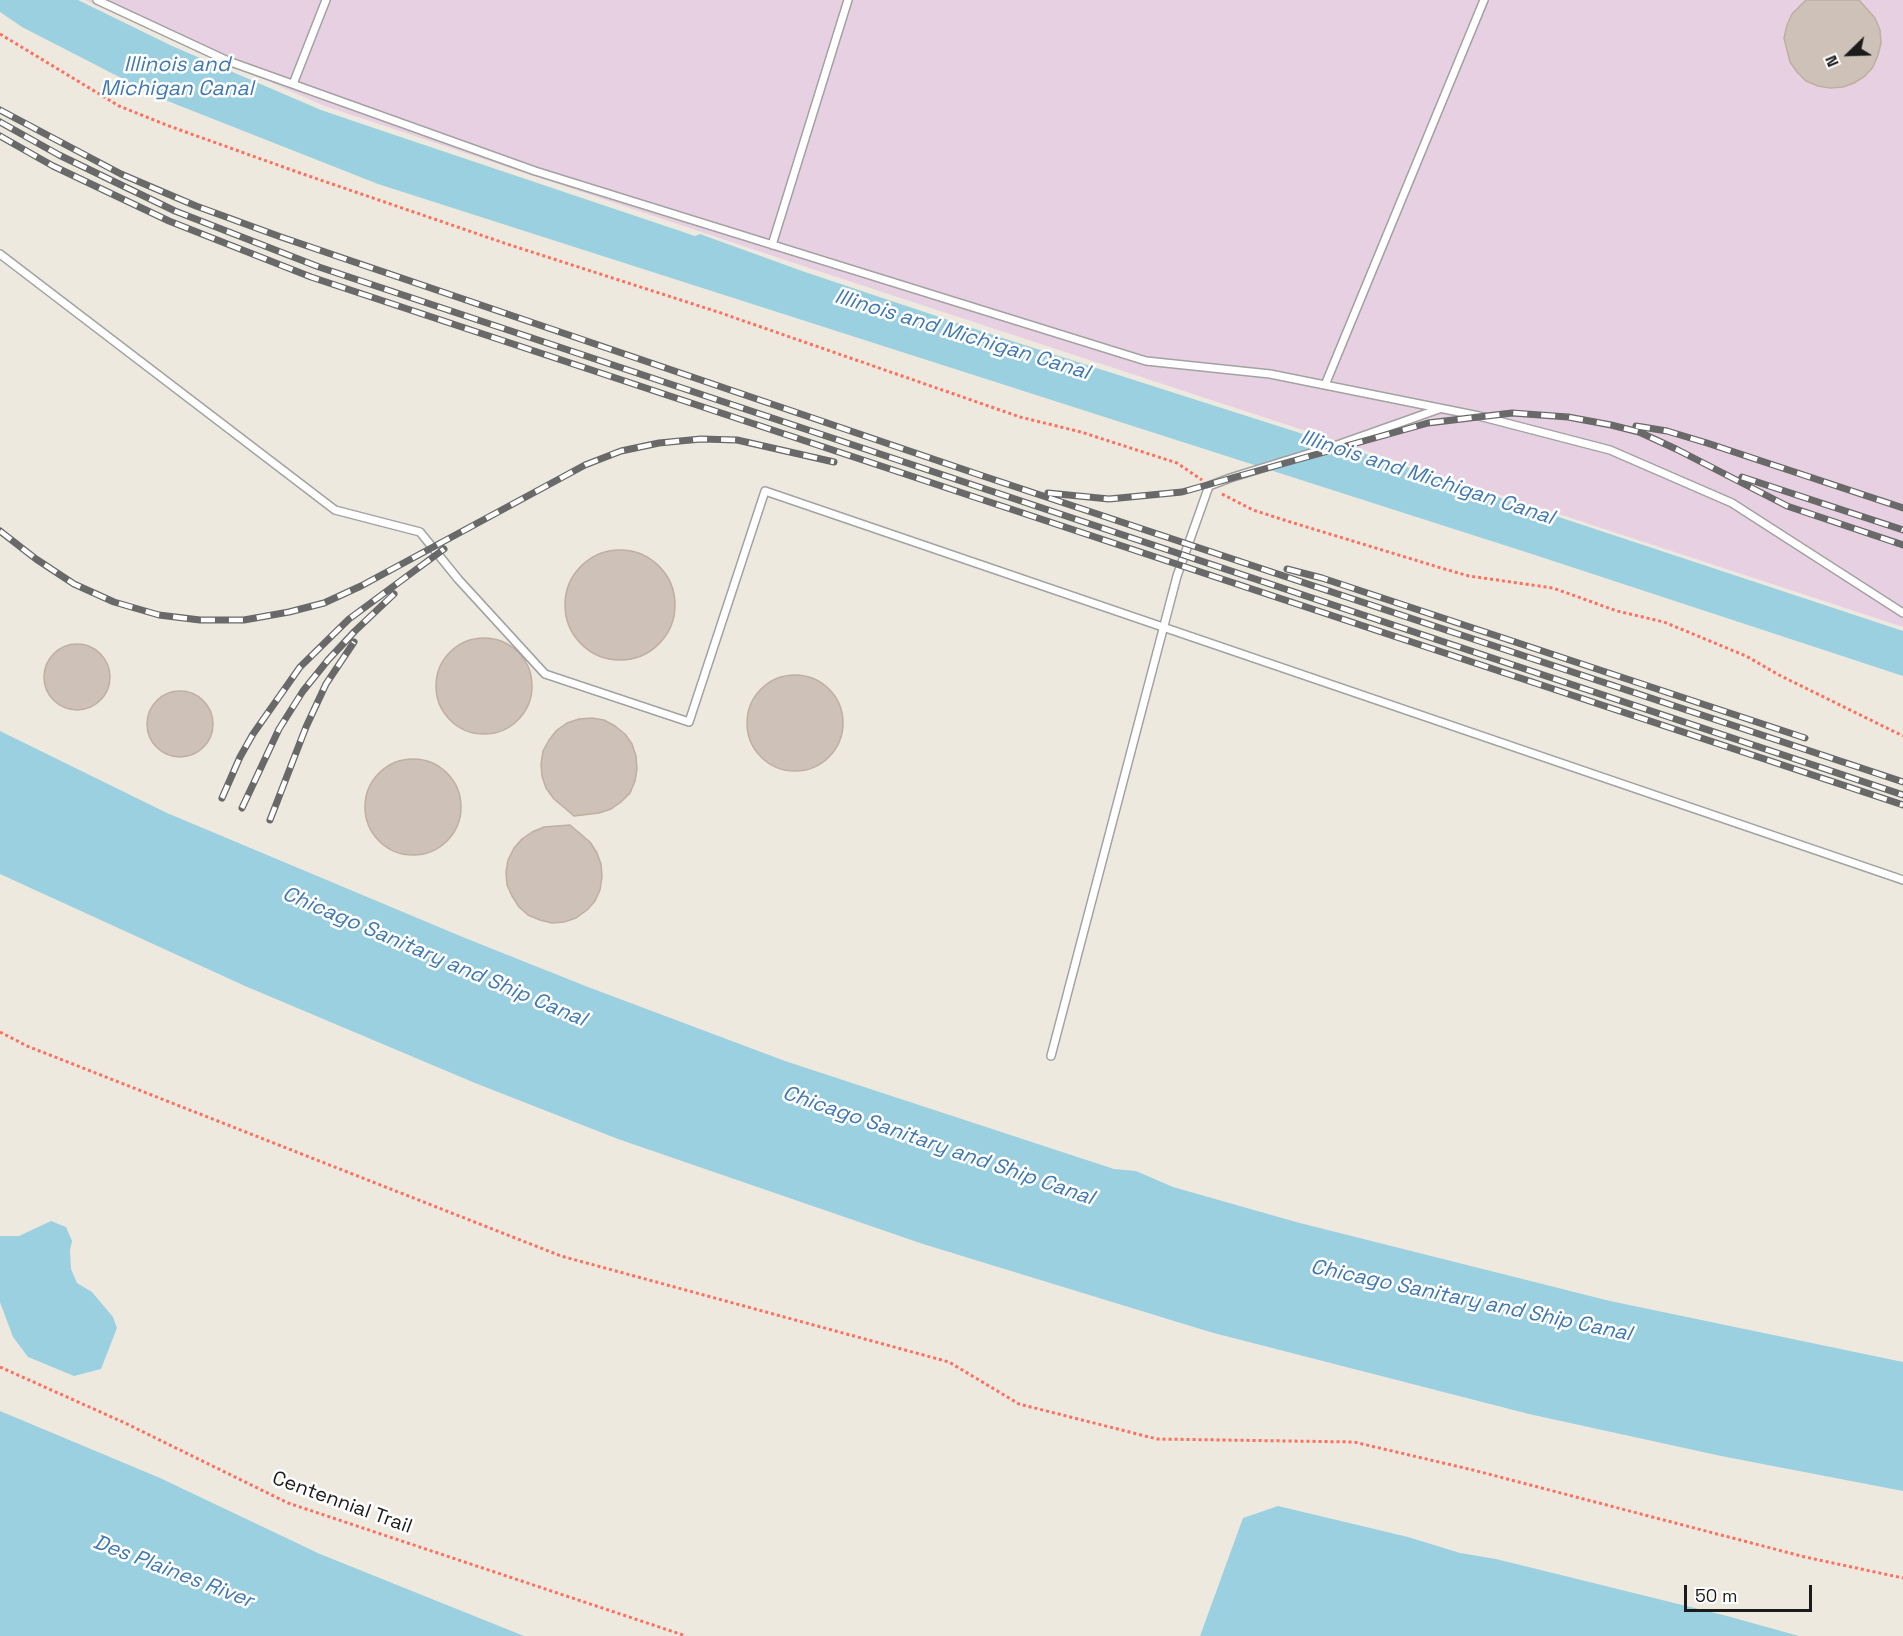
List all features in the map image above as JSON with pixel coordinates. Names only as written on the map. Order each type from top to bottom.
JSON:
[{"type":"lane","points":[[97,0],[228,61],[535,171],[1146,361],[1270,374],[1479,416],[1610,450],[1731,503],[1903,613]]},
{"type":"lane","points":[[293,84],[326,0]]},
{"type":"lane","points":[[772,245],[848,0]]},
{"type":"lane","points":[[1325,385],[1484,0]]},
{"type":"lane","points":[[0,254],[335,510],[420,532],[458,579],[545,674],[689,722],[765,491],[1903,880]]},
{"type":"lane","points":[[1051,1056],[1178,576],[1209,486],[1230,477],[1340,444],[1441,408]]},
{"type":"path","points":[[0,34],[119,106],[169,126],[507,244],[718,312],[1020,417],[1081,432],[1177,463],[1209,486],[1252,510],[1469,576],[1553,588],[1617,611],[1664,622],[1746,656],[1789,680],[1903,736]]},
{"type":"path","points":[[0,1032],[27,1046],[561,1256],[949,1362],[1019,1404],[1156,1439],[1354,1442],[1473,1470],[1805,1557],[1903,1578]]},
{"type":"path","name":"Centennial Trail","points":[[0,1367],[125,1423],[288,1503],[686,1636]]},
{"type":"shaded area","points":[[85,0],[1903,0],[1903,627],[803,266],[322,105]]},
{"type":"water","name":"Illinois and Michigan Canal","points":[[0,0],[78,0],[172,46],[321,110],[695,236],[700,234],[990,334],[1447,480],[1903,631],[1903,676],[1535,555],[378,184],[160,98],[22,27],[0,12]]},
{"type":"water","name":"Chicago Sanitary and Ship Canal","points":[[0,731],[167,813],[465,938],[785,1061],[1114,1169],[1136,1171],[1173,1187],[1296,1222],[1610,1301],[1903,1362],[1903,1491],[1721,1456],[1529,1414],[1210,1332],[923,1244],[618,1139],[475,1083],[245,986],[0,874]]},
{"type":"water","points":[[51,1221],[66,1227],[72,1241],[71,1269],[77,1283],[92,1292],[113,1317],[117,1328],[101,1369],[74,1376],[28,1357],[13,1337],[0,1302],[0,1236],[19,1236]]},
{"type":"water","name":"Des Plaines River","points":[[0,1411],[160,1478],[320,1554],[524,1636],[0,1636]]},
{"type":"water","points":[[1278,1506],[1408,1537],[1460,1553],[1496,1559],[1727,1616],[1799,1636],[1200,1636],[1243,1518]]},
{"type":"building","points":[[1806,0],[1859,0],[1875,18],[1880,30],[1881,43],[1873,67],[1865,76],[1843,87],[1830,88],[1806,81],[1797,72],[1790,62],[1784,38],[1792,14]]},
{"type":"building","points":[[620,550],[641,554],[659,566],[671,584],[675,605],[671,626],[659,644],[641,656],[620,660],[599,656],[581,644],[569,626],[565,605],[569,584],[581,566],[599,554]]},
{"type":"building","points":[[484,638],[502,642],[518,652],[528,668],[532,686],[528,704],[518,720],[502,730],[484,734],[466,730],[450,720],[440,704],[436,686],[440,668],[450,652],[466,642]]},
{"type":"building","points":[[70,644],[84,644],[96,649],[105,658],[110,677],[108,690],[101,701],[84,710],[70,710],[58,705],[49,696],[44,684],[44,670],[49,658],[58,649]]},
{"type":"building","points":[[795,675],[813,679],[829,689],[839,705],[843,723],[839,741],[829,757],[813,767],[795,771],[777,767],[761,757],[751,741],[747,723],[751,705],[761,689],[777,679]]},
{"type":"building","points":[[173,691],[187,691],[199,696],[208,705],[213,724],[211,737],[204,748],[187,757],[173,757],[161,752],[152,743],[147,731],[147,717],[152,705],[161,696]]},
{"type":"building","points":[[592,718],[604,720],[615,726],[632,744],[636,756],[635,781],[630,793],[611,809],[574,816],[554,799],[546,788],[541,764],[543,751],[557,730],[567,723]]},
{"type":"building","points":[[413,759],[431,763],[447,773],[457,789],[461,807],[457,825],[447,841],[431,851],[413,855],[395,851],[379,841],[369,825],[365,807],[369,789],[379,773],[395,763]]},
{"type":"building","points":[[570,825],[590,842],[597,853],[601,864],[600,890],[595,901],[576,918],[552,923],[528,915],[519,907],[507,885],[508,860],[514,848],[532,832],[544,827]]},
{"type":"railway","points":[[0,110],[121,174],[196,206],[281,237],[977,474],[1903,782]]},
{"type":"railway","points":[[0,122],[59,155],[175,211],[319,267],[1903,795]]},
{"type":"railway","points":[[0,136],[53,166],[169,221],[311,277],[1903,805]]},
{"type":"railway","points":[[1048,493],[1109,499],[1182,492],[1428,423],[1512,413],[1568,417],[1639,432],[1787,506],[1903,545]]},
{"type":"railway","points":[[1636,426],[1667,431],[1707,443],[1903,508]]},
{"type":"railway","points":[[0,531],[36,559],[74,584],[114,602],[159,615],[200,620],[244,620],[324,603],[361,586],[585,465],[621,451],[659,443],[701,439],[737,440],[834,462]]},
{"type":"railway","points":[[1742,477],[1903,530]]},
{"type":"railway","points":[[222,798],[253,734],[300,667],[349,619],[444,549]]},
{"type":"railway","points":[[1287,569],[1322,578],[1805,738]]},
{"type":"railway","points":[[242,808],[279,729],[303,691],[355,631],[394,594]]},
{"type":"railway","points":[[270,820],[306,727],[326,684],[354,642]]}]
